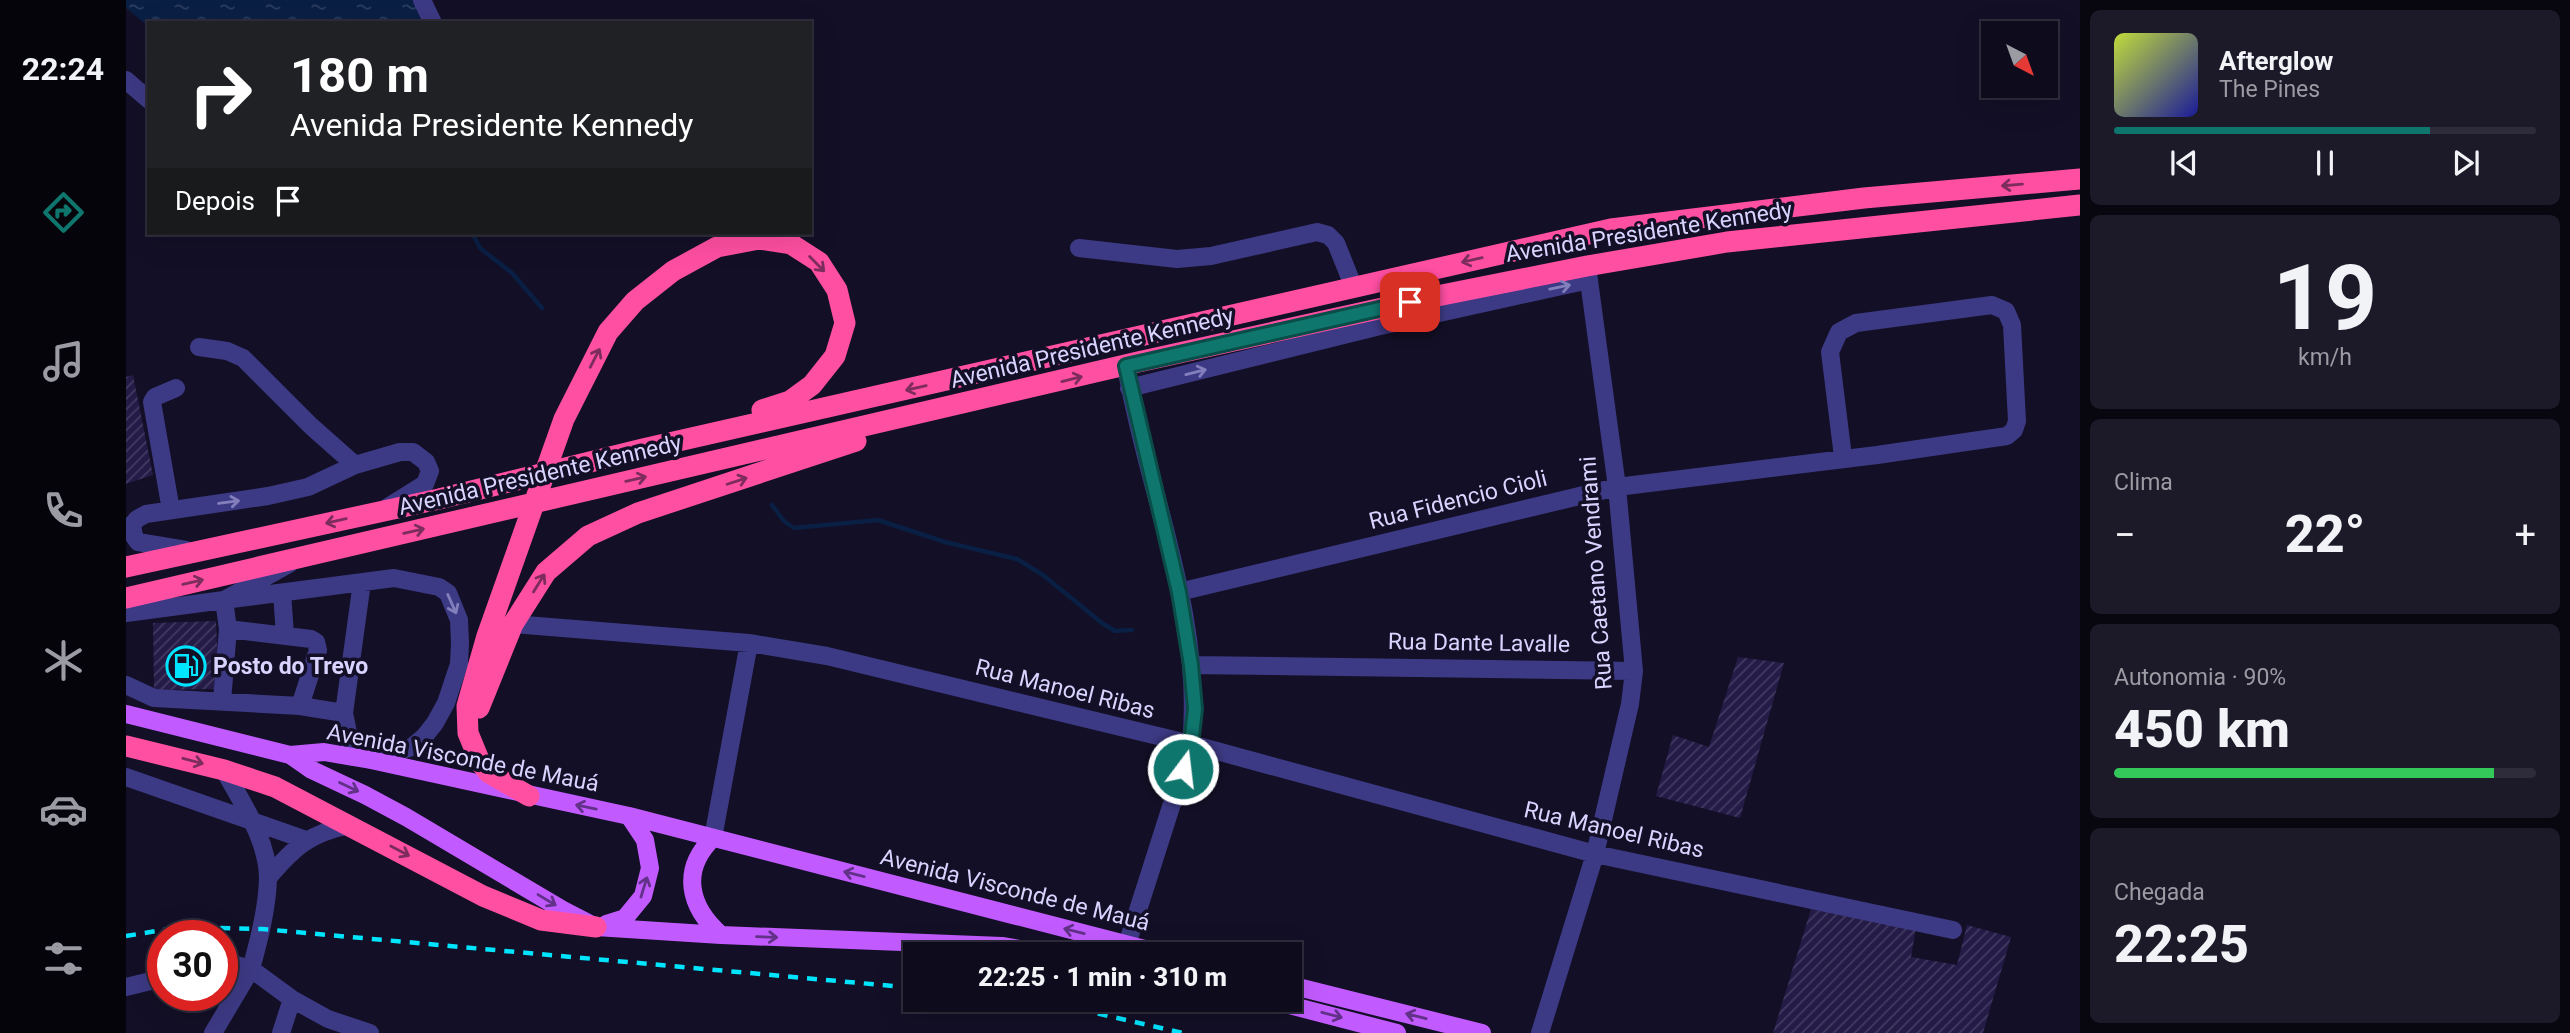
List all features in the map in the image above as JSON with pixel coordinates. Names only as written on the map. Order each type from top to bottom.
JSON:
[{"type":"highway","name":"Avenida Presidente Kennedy","points":[[126,567],[439,499],[643,449],[1611,229],[1864,198],[2080,179]]},
{"type":"highway","name":"Avenida Presidente Kennedy","points":[[126,598],[1437,296],[1588,273],[1727,242],[2080,205]]},
{"type":"highway","points":[[529,796],[489,773],[481,762],[468,733],[467,706],[487,636],[564,419],[608,332],[635,301],[673,271],[717,247],[759,239],[791,244],[819,262],[837,290],[845,323],[835,356],[812,385],[790,401],[643,449]]},
{"type":"highway","points":[[468,733],[513,624],[546,572],[588,536],[638,513],[898,427],[1042,387]]},
{"type":"highway","points":[[126,746],[224,769],[275,787],[484,896],[541,920],[596,926]]},
{"type":"main road","points":[[126,714],[290,755]]},
{"type":"main road","name":"Avenida Visconde de Mauá","points":[[290,755],[324,752],[362,758],[629,816],[1099,942]]},
{"type":"main road","name":"Avenida Visconde de Mauá","points":[[290,755],[310,769],[375,800],[563,910],[596,926],[721,935],[903,942]]},
{"type":"main road","points":[[596,926],[625,918],[643,896],[650,868],[645,840],[629,816]]},
{"type":"main road","points":[[713,838],[701,850],[694,865],[692,885],[696,905],[706,922],[721,935]]},
{"type":"main road","points":[[1302,988],[1482,1033]]},
{"type":"main road","points":[[1302,1008],[1397,1033]]},
{"type":"street","points":[[422,0],[432,21]]},
{"type":"street","points":[[126,80],[147,98]]},
{"type":"street","points":[[1079,248],[1177,259],[1211,256],[1317,232],[1328,235],[1336,243],[1354,288]]},
{"type":"street","points":[[1129,388],[1588,273]]},
{"type":"street","name":"Rua Caetano Vendrami","points":[[1540,1033],[1595,854],[1630,704],[1633,671],[1617,487],[1588,273]]},
{"type":"street","name":"Rua Fidencio Cioli","points":[[1179,592],[1617,487],[2007,436],[2014,430],[2017,421],[2012,325],[2006,311],[1993,305],[1856,323],[1839,332],[1830,352],[1843,457]]},
{"type":"street","points":[[199,347],[227,351],[243,358],[311,426],[355,465]]},
{"type":"street","points":[[1126,366],[1129,388],[1179,592],[1195,709],[1191,744],[1127,942]]},
{"type":"street","points":[[171,510],[152,402],[155,397],[176,388]]},
{"type":"street","points":[[207,550],[178,550],[138,542],[132,525],[146,514],[268,496],[308,487],[355,465],[400,452],[413,452],[426,462],[429,471],[425,484],[384,510]]},
{"type":"street","points":[[224,600],[301,558]]},
{"type":"street","points":[[126,612],[282,593],[362,582],[394,578],[439,587],[448,593],[459,620],[459,664],[453,684],[435,723],[412,747],[362,758],[344,713],[362,582]]},
{"type":"street","points":[[282,593],[285,635]]},
{"type":"street","points":[[222,701],[228,629],[224,600]]},
{"type":"street","name":"Rua Manoel Ribas","points":[[513,624],[749,643],[827,656],[1191,744],[1595,854],[1953,930]]},
{"type":"street","points":[[228,629],[285,635],[316,642],[318,650],[300,706]]},
{"type":"street","points":[[713,838],[749,643]]},
{"type":"street","name":"Rua Dante Lavalle","points":[[1191,665],[1633,671]]},
{"type":"street","points":[[126,685],[154,698],[300,706],[344,713]]},
{"type":"street","points":[[213,1033],[251,969],[262,929],[268,878],[263,849],[252,820],[224,769]]},
{"type":"street","points":[[126,777],[306,840]]},
{"type":"street","points":[[268,878],[286,857],[306,840],[324,830],[350,825]]},
{"type":"street","points":[[238,966],[251,969],[292,999],[328,1019],[370,1033]]},
{"type":"street","points":[[126,987],[147,982]]},
{"type":"street","points":[[281,1033],[292,999]]},
{"type":"water","points":[[126,0],[422,0],[428,11],[417,21],[147,21],[147,25],[126,8]]},
{"type":"building","points":[[133,375],[153,475],[126,484],[126,377]]},
{"type":"building","name":"Posto do Trevo","points":[[216,621],[219,689],[154,690],[153,623]]},
{"type":"building","points":[[1738,657],[1784,663],[1740,818],[1656,796],[1673,735],[1709,747]]},
{"type":"building","points":[[1811,909],[1916,928],[1911,957],[1957,965],[1967,925],[2011,937],[1983,1033],[1773,1033]]},
{"type":"waterway","points":[[473,235],[480,248],[512,273],[542,308]]},
{"type":"waterway","points":[[772,505],[784,521],[794,528],[878,520],[945,542],[1017,559],[1043,575],[1102,623],[1115,631],[1132,630]]},
{"type":"railway","points":[[126,936],[181,927],[262,929],[903,987]]},
{"type":"railway","points":[[1091,1012],[1183,1033]]},
{"type":"place","name":"Posto do Trevo","points":[[186,666]]},
{"type":"route","points":[[1183,769],[1191,744],[1195,709],[1191,665],[1179,592],[1129,388],[1126,366],[1410,302]]}]
